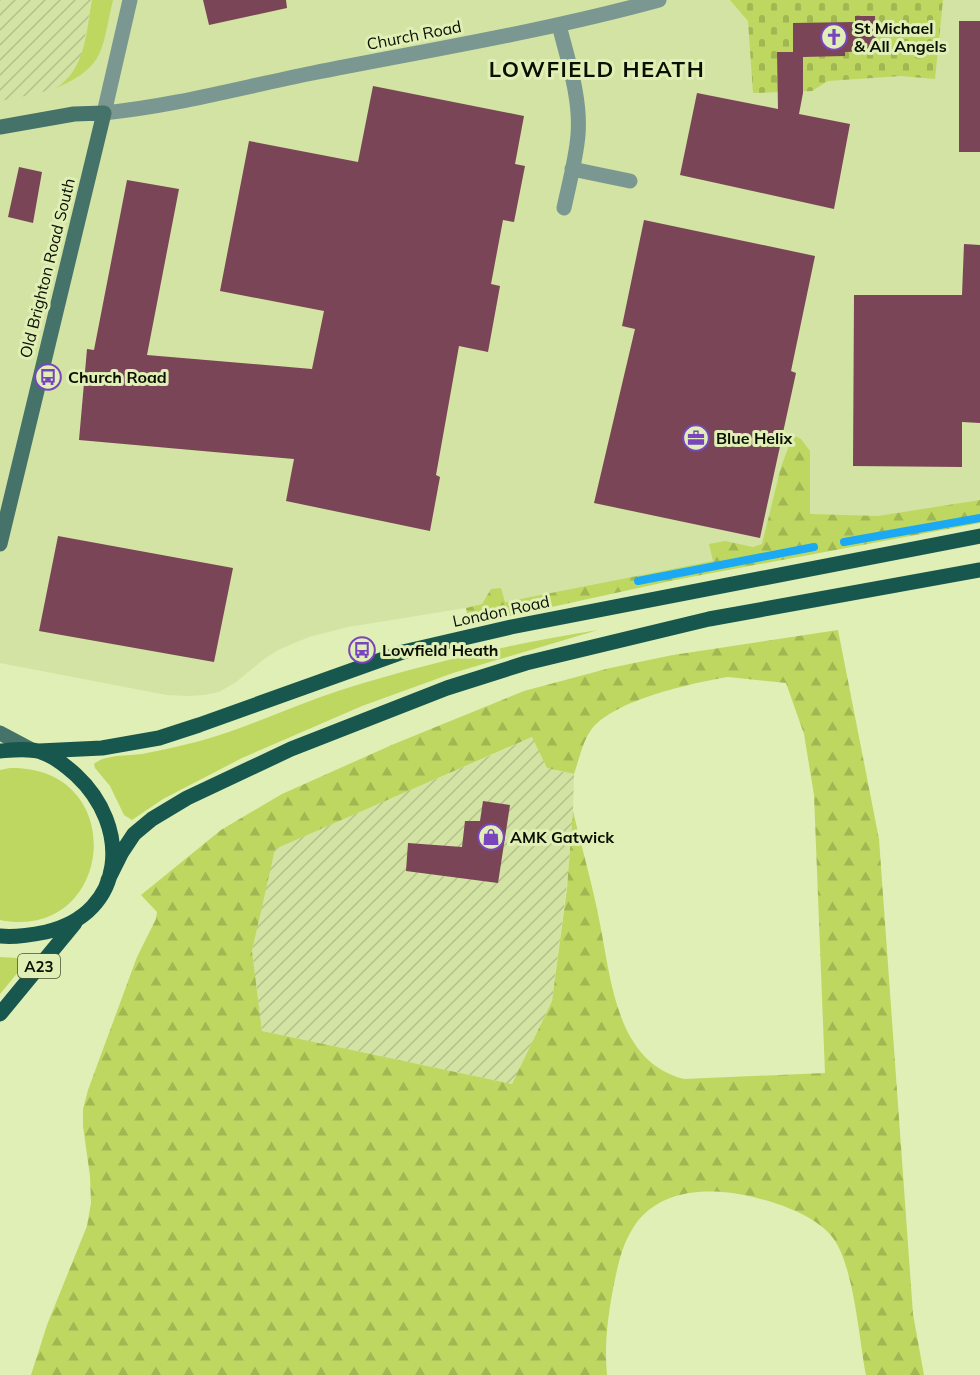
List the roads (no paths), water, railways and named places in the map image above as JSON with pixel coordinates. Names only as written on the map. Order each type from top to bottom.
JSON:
[{"type":"main road","name":"London Road","points":[[0,751],[102,748],[159,738],[403,652],[511,627],[980,536]]},
{"type":"main road","points":[[0,936],[17,936],[65,927],[79,918],[95,902],[134,834],[152,819],[187,798],[301,745],[447,688],[526,663],[710,619],[980,570]]},
{"type":"main road","points":[[35,751],[63,764],[84,783],[99,801],[113,839],[113,859],[108,880]]},
{"type":"main road","name":"A23","points":[[0,1014],[79,918]]},
{"type":"street","name":"Old Brighton Road South","points":[[0,544],[130,0]]},
{"type":"street","name":"Church Road","points":[[104,113],[168,105],[310,73],[558,25],[659,0]]},
{"type":"street","points":[[558,25],[578,109],[578,137],[564,208]]},
{"type":"street","points":[[0,127],[74,114],[104,113]]},
{"type":"street","points":[[572,169],[630,181]]},
{"type":"street","points":[[0,733],[35,751]]},
{"type":"waterway","points":[[844,542],[980,518]]},
{"type":"waterway","points":[[638,581],[814,547]]},
{"type":"place","name":"St Michael & All Angels","points":[[834,37]]},
{"type":"place","name":"Church Road","points":[[48,377]]},
{"type":"place","name":"Blue Helix","points":[[696,438]]},
{"type":"place","name":"Lowfield Heath","points":[[362,650]]},
{"type":"place","name":"AMK Gatwick","points":[[491,837]]},
{"type":"district","name":"LOWFIELD HEATH","points":[[597,69]]}]
